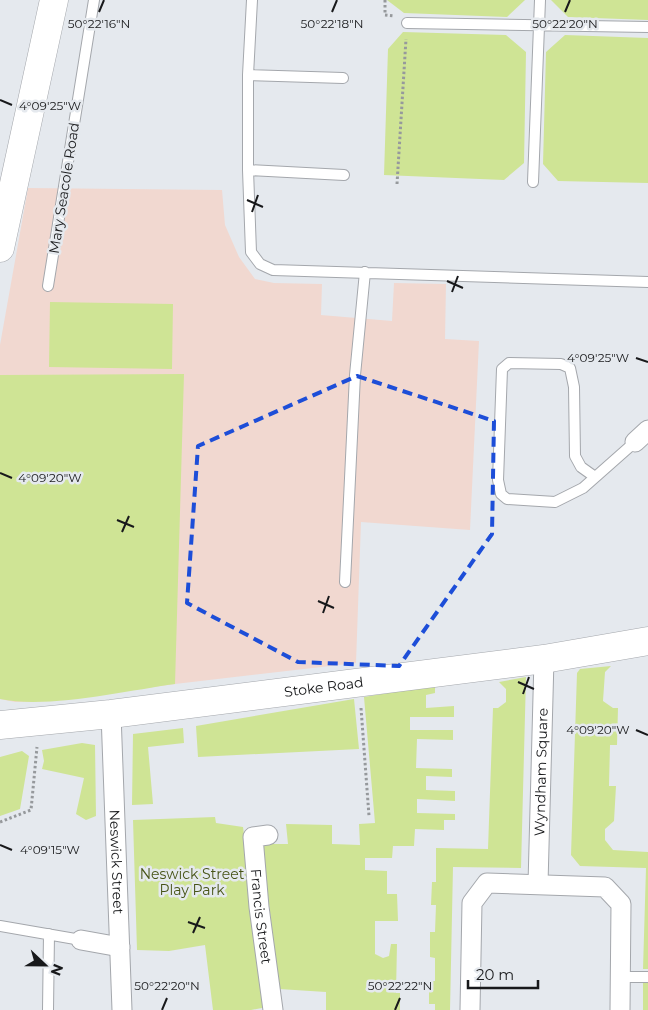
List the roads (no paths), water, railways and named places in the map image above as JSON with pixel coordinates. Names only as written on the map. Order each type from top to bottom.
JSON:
[{"type":"street","points":[[0,248],[5,192],[54,0]]},
{"type":"street","name":"Stoke Road","points":[[0,725],[111,714],[544,659],[648,641]]},
{"type":"street","name":"Wyndham Square","points":[[538,884],[544,659]]},
{"type":"street","name":"Neswick Street","points":[[111,714],[122,1010]]},
{"type":"street","name":"Francis Street","points":[[268,835],[253,837],[273,1010]]},
{"type":"street","points":[[470,1010],[472,903],[487,883],[605,887],[621,904],[620,1010]]},
{"type":"street","points":[[81,940],[120,946]]},
{"type":"lane","name":"Mary Seacole Road","points":[[48,286],[94,0]]},
{"type":"lane","points":[[252,0],[248,75],[248,170],[251,252],[260,264],[273,270],[648,282]]},
{"type":"lane","points":[[533,182],[540,0]]},
{"type":"lane","points":[[406,23],[648,27]]},
{"type":"lane","points":[[248,75],[343,78]]},
{"type":"lane","points":[[248,170],[344,175]]},
{"type":"lane","points":[[345,582],[355,375],[365,272]]},
{"type":"lane","points":[[595,476],[581,467],[575,456],[574,388],[570,368],[561,364],[509,363],[502,369],[498,480],[500,494],[507,500],[555,502],[583,488],[641,436]]},
{"type":"lane","points":[[0,926],[81,940]]},
{"type":"lane","points":[[48,1010],[49,934]]},
{"type":"lane","points":[[620,977],[648,977]]},
{"type":"park label","name":"Neswick Street Play Park","points":[[192,882]]}]
